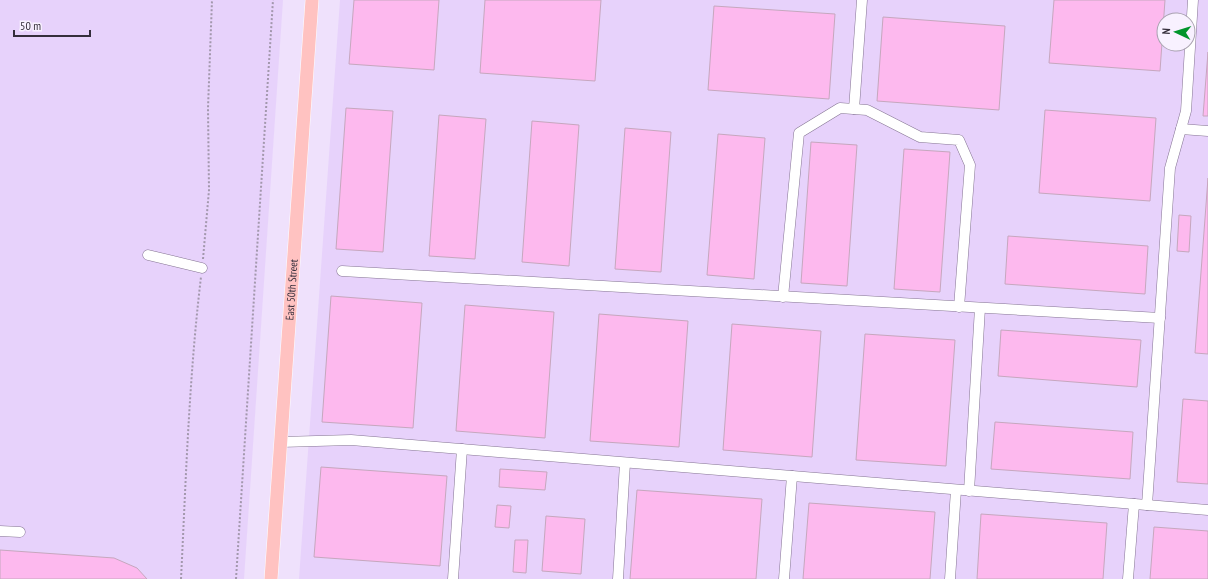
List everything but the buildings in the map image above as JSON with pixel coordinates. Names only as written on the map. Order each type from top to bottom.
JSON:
[{"type":"main road","name":"East 50th Street","points":[[271,579],[312,0]]},
{"type":"lane","points":[[854,109],[862,0]]},
{"type":"lane","points":[[1147,505],[1170,168],[1186,110],[1193,0]]},
{"type":"lane","points":[[783,297],[799,133],[840,108],[867,110],[920,137],[959,140],[970,165],[959,307]]},
{"type":"lane","points":[[1181,129],[1208,131]]},
{"type":"lane","points":[[148,255],[202,268]]},
{"type":"lane","points":[[342,271],[1160,318]]},
{"type":"lane","points":[[969,491],[980,308]]},
{"type":"lane","points":[[281,442],[351,440],[1208,510]]},
{"type":"lane","points":[[453,579],[462,450]]},
{"type":"lane","points":[[618,579],[625,463]]},
{"type":"lane","points":[[784,579],[792,476]]},
{"type":"lane","points":[[950,579],[956,490]]},
{"type":"lane","points":[[1128,579],[1134,504]]},
{"type":"lane","points":[[0,531],[20,532]]},
{"type":"path","points":[[181,579],[195,324],[209,190],[208,115],[212,0]]},
{"type":"path","points":[[236,579],[274,0]]},
{"type":"shaded area","points":[[0,0],[283,0],[244,579],[0,579]]},
{"type":"shaded area","points":[[340,0],[1208,0],[1208,579],[299,579]]}]
